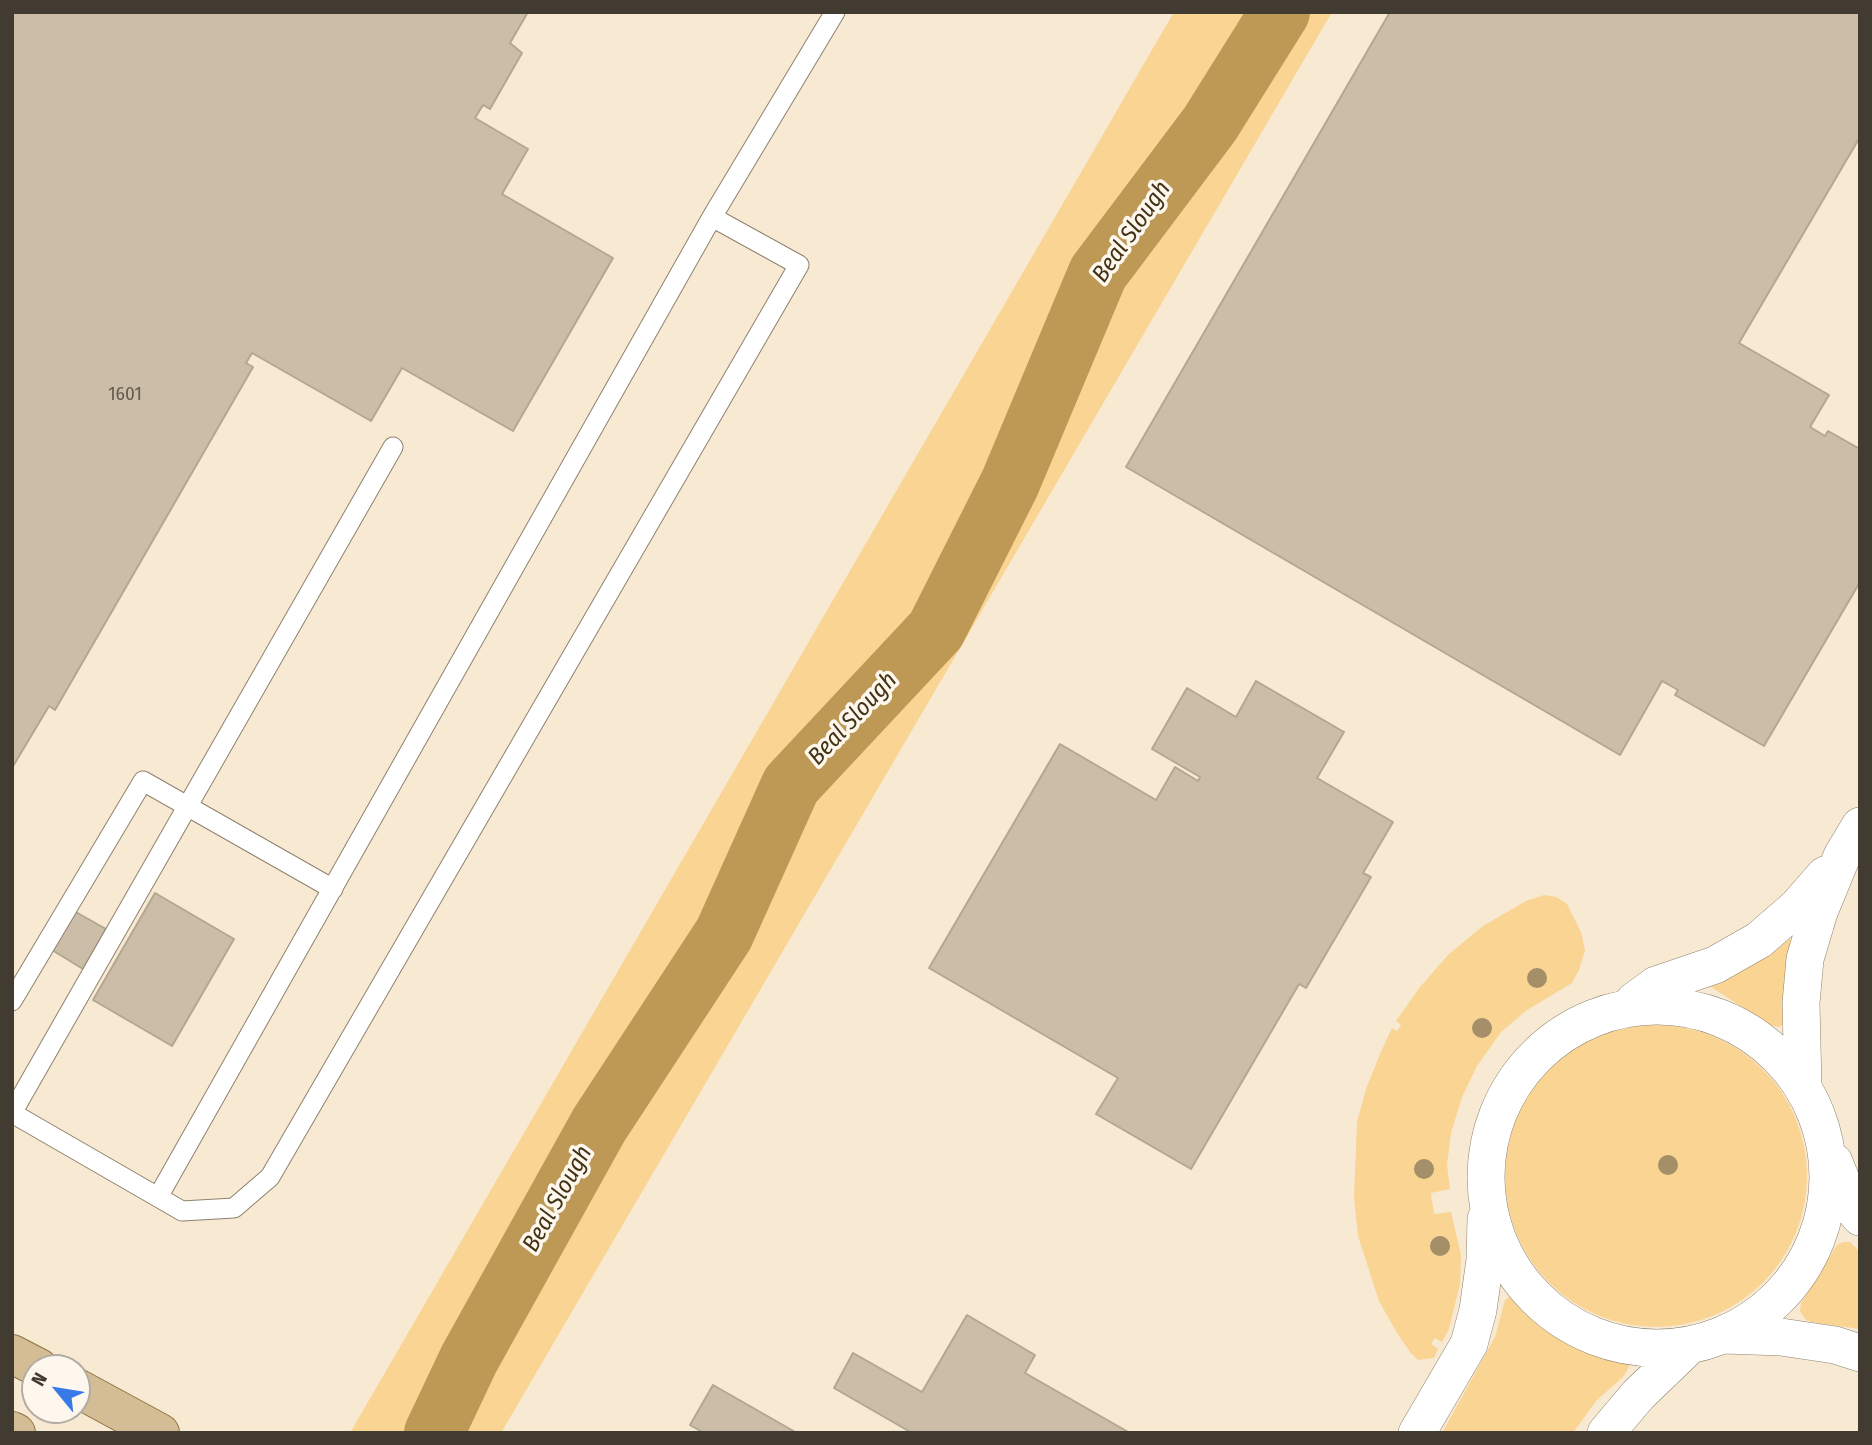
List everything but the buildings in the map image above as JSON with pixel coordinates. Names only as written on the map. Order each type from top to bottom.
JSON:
[{"type":"main road","points":[[91,1396],[160,1433]]},
{"type":"street","points":[[1634,1001],[1656,985],[1715,965],[1759,940],[1797,907],[1851,841]]},
{"type":"street","points":[[1803,1086],[1801,1003],[1805,959],[1819,912],[1851,841]]},
{"type":"street","points":[[1417,1433],[1468,1344],[1475,1321],[1485,1261],[1489,1145],[1502,1105],[1524,1069],[1555,1040],[1612,1006],[1634,1001],[1709,1014],[1746,1030],[1777,1054],[1803,1086],[1820,1122],[1840,1180],[1852,1207],[1860,1217]]},
{"type":"street","points":[[1486,1186],[1493,1227],[1510,1265],[1535,1298],[1567,1323],[1604,1341],[1644,1349],[1689,1346],[1725,1335],[1762,1313],[1792,1283],[1814,1247],[1826,1206],[1829,1164],[1820,1122]]},
{"type":"street","points":[[1725,1335],[1781,1337],[1835,1345],[1860,1353]]},
{"type":"street","points":[[1605,1433],[1638,1395],[1689,1346]]},
{"type":"lane","points":[[158,1197],[712,217],[835,12]]},
{"type":"lane","points":[[393,447],[12,1113],[182,1211],[234,1208],[270,1177],[799,265],[712,217]]},
{"type":"lane","points":[[12,1001],[143,781],[333,889]]},
{"type":"shaded area","points":[[1174,12],[1332,12],[501,1433],[350,1433]]},
{"type":"shaded area","points":[[1544,895],[1556,897],[1567,904],[1581,932],[1585,950],[1572,983],[1527,1010],[1501,1032],[1477,1066],[1462,1097],[1451,1133],[1447,1165],[1450,1189],[1431,1193],[1434,1214],[1451,1212],[1461,1255],[1460,1284],[1449,1329],[1442,1342],[1435,1338],[1431,1344],[1438,1349],[1434,1358],[1418,1360],[1397,1333],[1379,1301],[1358,1236],[1354,1197],[1357,1122],[1366,1089],[1392,1028],[1397,1031],[1401,1025],[1396,1021],[1420,987],[1449,954],[1483,926],[1526,901]]},
{"type":"shaded area","points":[[1789,938],[1793,943],[1784,1024],[1779,1027],[1770,1025],[1711,987],[1711,979]]},
{"type":"shaded area","points":[[1656,1025],[1685,1028],[1714,1037],[1740,1051],[1763,1069],[1781,1092],[1795,1118],[1804,1147],[1807,1176],[1804,1205],[1795,1234],[1781,1260],[1763,1283],[1740,1301],[1714,1315],[1685,1324],[1656,1327],[1627,1324],[1598,1315],[1572,1301],[1549,1283],[1531,1260],[1517,1234],[1508,1205],[1505,1176],[1508,1147],[1517,1118],[1531,1092],[1549,1069],[1572,1051],[1598,1037],[1627,1028]]},
{"type":"shaded area","points":[[1850,1242],[1860,1252],[1860,1329],[1811,1322],[1805,1319],[1800,1311],[1801,1303],[1837,1245]]},
{"type":"shaded area","points":[[1518,1296],[1627,1359],[1629,1367],[1624,1376],[1596,1401],[1573,1433],[1442,1433],[1495,1337],[1505,1300]]},
{"type":"waterway","name":"Beal Slough","points":[[434,1433],[469,1359],[599,1125],[724,934],[791,785],[936,630],[1010,483],[1098,273],[1210,124],[1280,12]]}]
